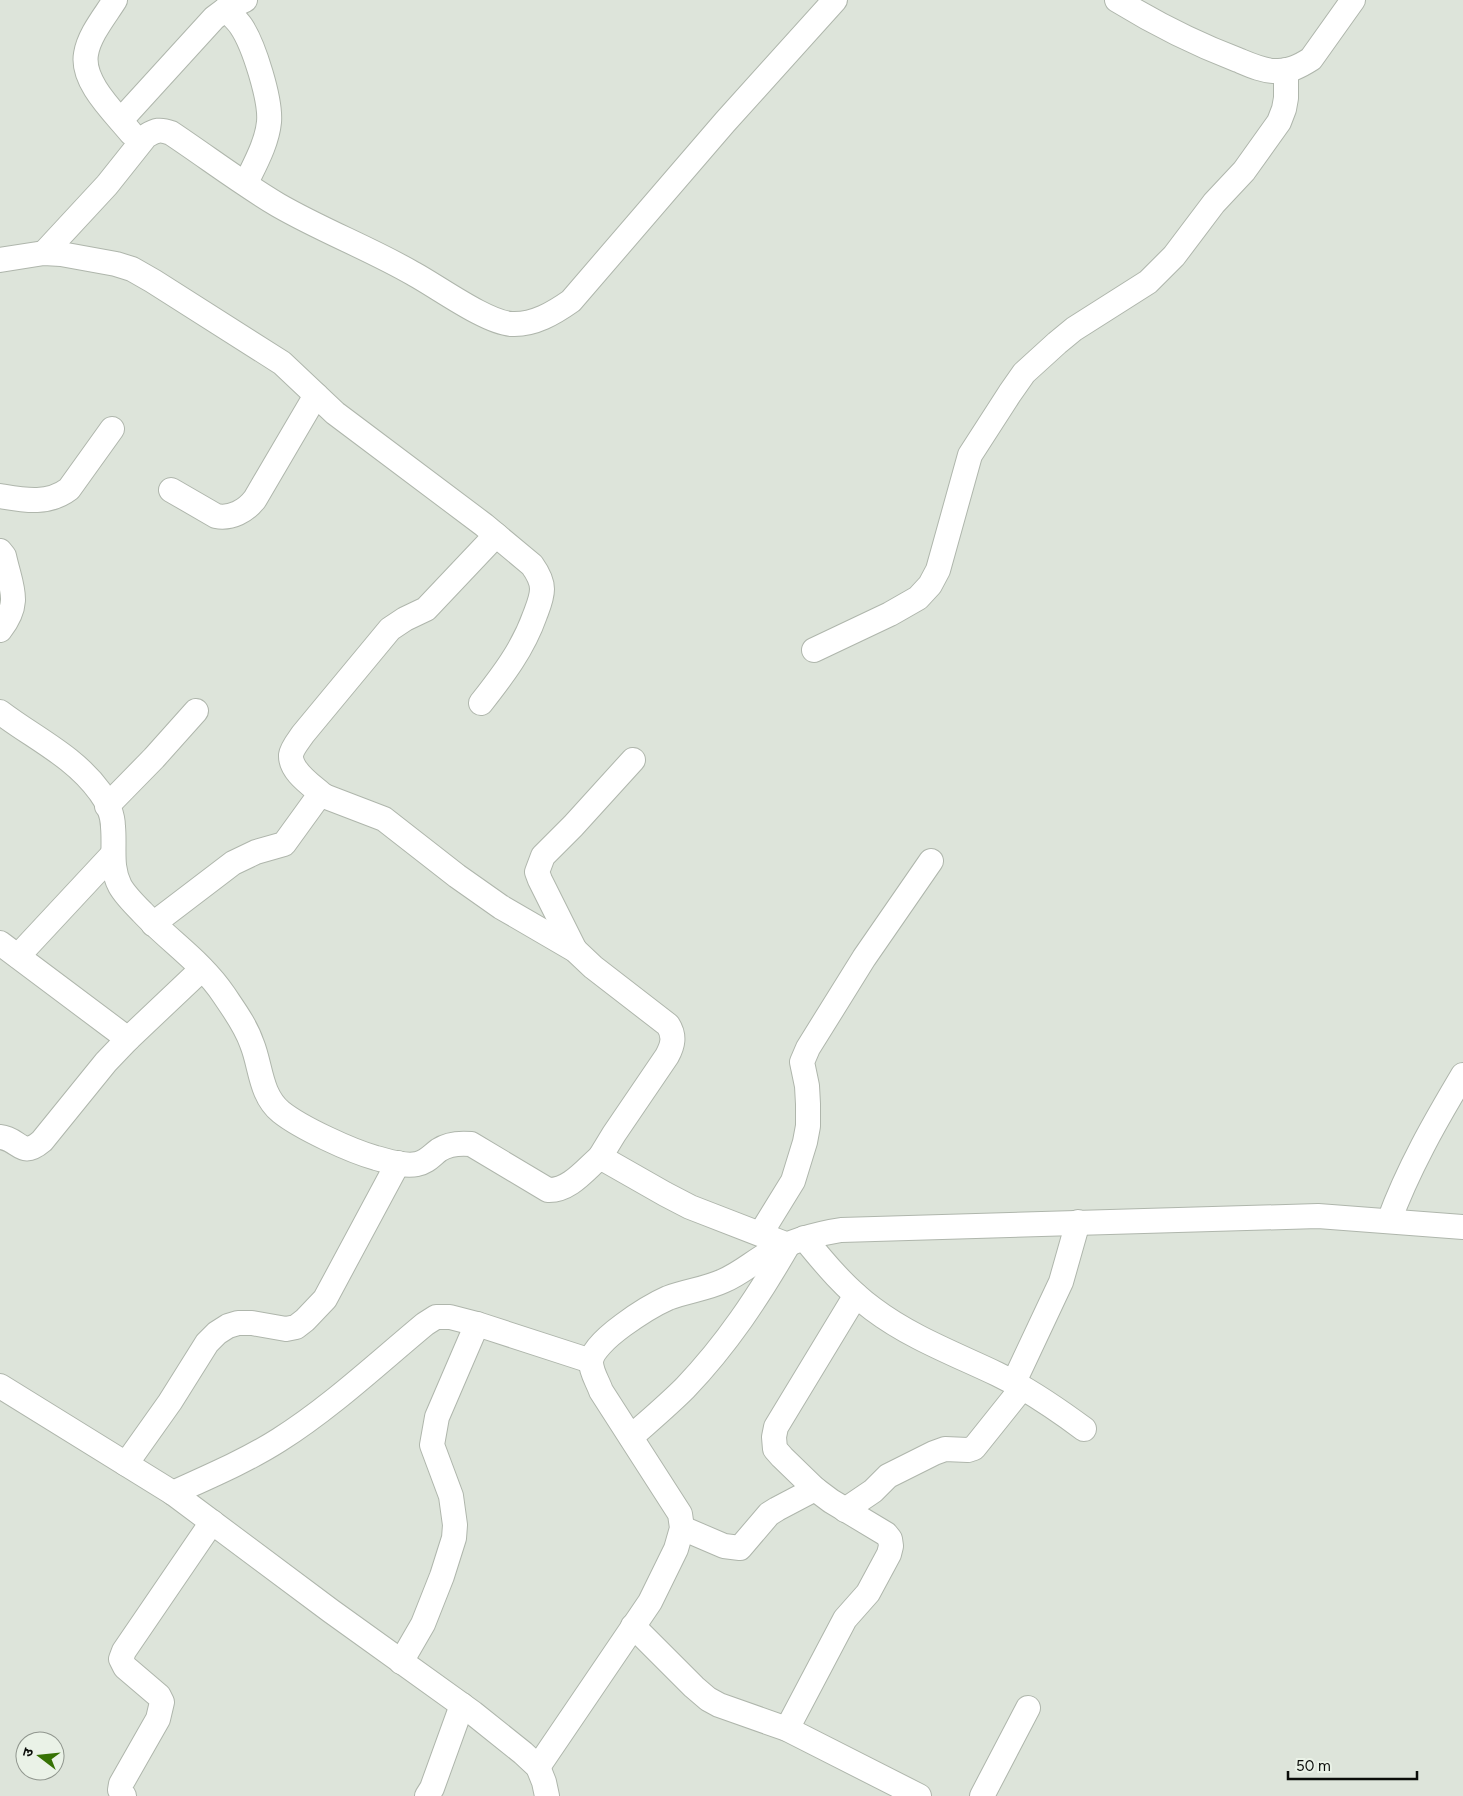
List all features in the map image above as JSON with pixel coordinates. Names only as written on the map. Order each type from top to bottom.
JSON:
[{"type":"street","points":[[115,0],[93,37],[86,54],[86,66],[89,77],[97,91],[140,144]]},
{"type":"street","points":[[44,253],[107,186],[140,144],[154,131],[161,130],[171,133],[277,205],[412,273],[491,319],[512,324],[528,323],[551,315],[571,301],[725,122],[835,0]]},
{"type":"street","points":[[1117,0],[1209,50],[1257,68],[1274,71],[1286,70],[1311,59],[1353,0]]},
{"type":"street","points":[[121,120],[214,18],[236,4],[242,27],[256,59],[268,108],[269,122],[266,136],[246,183]]},
{"type":"street","points":[[814,650],[911,602],[918,598],[930,585],[938,570],[970,455],[1010,393],[1024,373],[1063,338],[1148,282],[1174,256],[1214,203],[1244,171],[1279,122],[1286,98],[1286,70]]},
{"type":"street","points":[[0,260],[44,253],[93,259],[132,269],[282,362],[335,413],[496,535],[532,565],[537,572],[542,590],[533,623],[522,647],[481,703]]},
{"type":"street","points":[[171,490],[222,518],[243,511],[255,499],[316,395]]},
{"type":"street","points":[[0,496],[46,500],[61,495],[69,489],[112,429]]},
{"type":"street","points":[[0,712],[74,764],[101,793],[113,825],[114,872],[120,886],[153,924],[202,969],[220,989],[247,1031],[253,1045],[265,1091],[281,1112],[306,1128],[360,1152],[398,1163],[415,1164],[429,1160],[439,1150],[448,1146],[460,1143],[471,1144],[533,1182],[548,1190],[557,1191],[565,1188],[600,1157],[667,1056],[672,1046],[672,1031],[668,1025],[593,967],[575,950],[501,907],[457,876],[384,819],[324,796],[296,770],[291,756],[302,734],[390,629],[426,609],[496,535]]},
{"type":"street","points":[[0,551],[4,556],[14,604],[8,620],[0,630]]},
{"type":"street","points":[[107,806],[196,711]]},
{"type":"street","points":[[575,950],[540,880],[537,872],[539,863],[543,856],[633,760]]},
{"type":"street","points":[[153,924],[233,863],[256,852],[284,844],[314,801],[318,797],[324,796]]},
{"type":"street","points":[[113,854],[9,949],[128,1039]]},
{"type":"street","points":[[762,1233],[792,1181],[805,1142],[808,1126],[808,1104],[807,1086],[802,1062],[808,1048],[864,958],[930,861]]},
{"type":"street","points":[[0,1137],[7,1138],[25,1149],[34,1148],[42,1141],[106,1062],[202,969]]},
{"type":"street","points":[[1389,1221],[1402,1185],[1436,1120],[1463,1075]]},
{"type":"street","points":[[600,1157],[690,1207],[762,1233],[796,1241],[872,1309],[904,1330],[1018,1385],[1084,1429]]},
{"type":"street","points":[[126,1464],[170,1402],[207,1343],[217,1333],[228,1326],[238,1323],[252,1323],[286,1330],[296,1327],[306,1320],[326,1299],[398,1163]]},
{"type":"street","points":[[538,1767],[650,1602],[676,1549],[682,1528],[680,1514],[602,1391],[593,1372],[591,1361],[598,1346],[612,1333],[644,1311],[667,1298],[735,1276],[768,1254],[796,1241],[812,1235],[841,1230],[1318,1216],[1463,1227]]},
{"type":"street","points":[[845,1510],[865,1498],[888,1476],[934,1453],[945,1449],[968,1450],[974,1448],[1018,1385],[1061,1282],[1078,1222]]},
{"type":"street","points":[[630,1437],[684,1389],[707,1363],[750,1309],[796,1241]]},
{"type":"street","points":[[788,1729],[845,1620],[868,1593],[889,1554],[891,1546],[890,1539],[886,1534],[845,1510],[815,1489],[775,1449],[774,1437],[776,1427],[856,1295]]},
{"type":"street","points":[[173,1493],[229,1467],[278,1441],[342,1393],[436,1317],[450,1317],[477,1324],[591,1361]]},
{"type":"street","points":[[401,1662],[423,1624],[442,1576],[454,1538],[455,1525],[451,1496],[432,1445],[432,1437],[437,1417],[477,1324]]},
{"type":"street","points":[[0,1386],[173,1493],[330,1611],[462,1705],[524,1753],[538,1767],[547,1796]]},
{"type":"street","points":[[682,1528],[724,1546],[740,1548],[769,1514],[815,1489]]},
{"type":"street","points":[[124,1796],[120,1790],[121,1784],[158,1719],[162,1702],[159,1696],[125,1667],[121,1659],[124,1651],[212,1522]]},
{"type":"street","points":[[633,1626],[708,1699],[719,1705],[788,1729],[919,1796]]},
{"type":"street","points":[[427,1796],[432,1788],[462,1705]]},
{"type":"street","points":[[982,1796],[1028,1708]]}]
